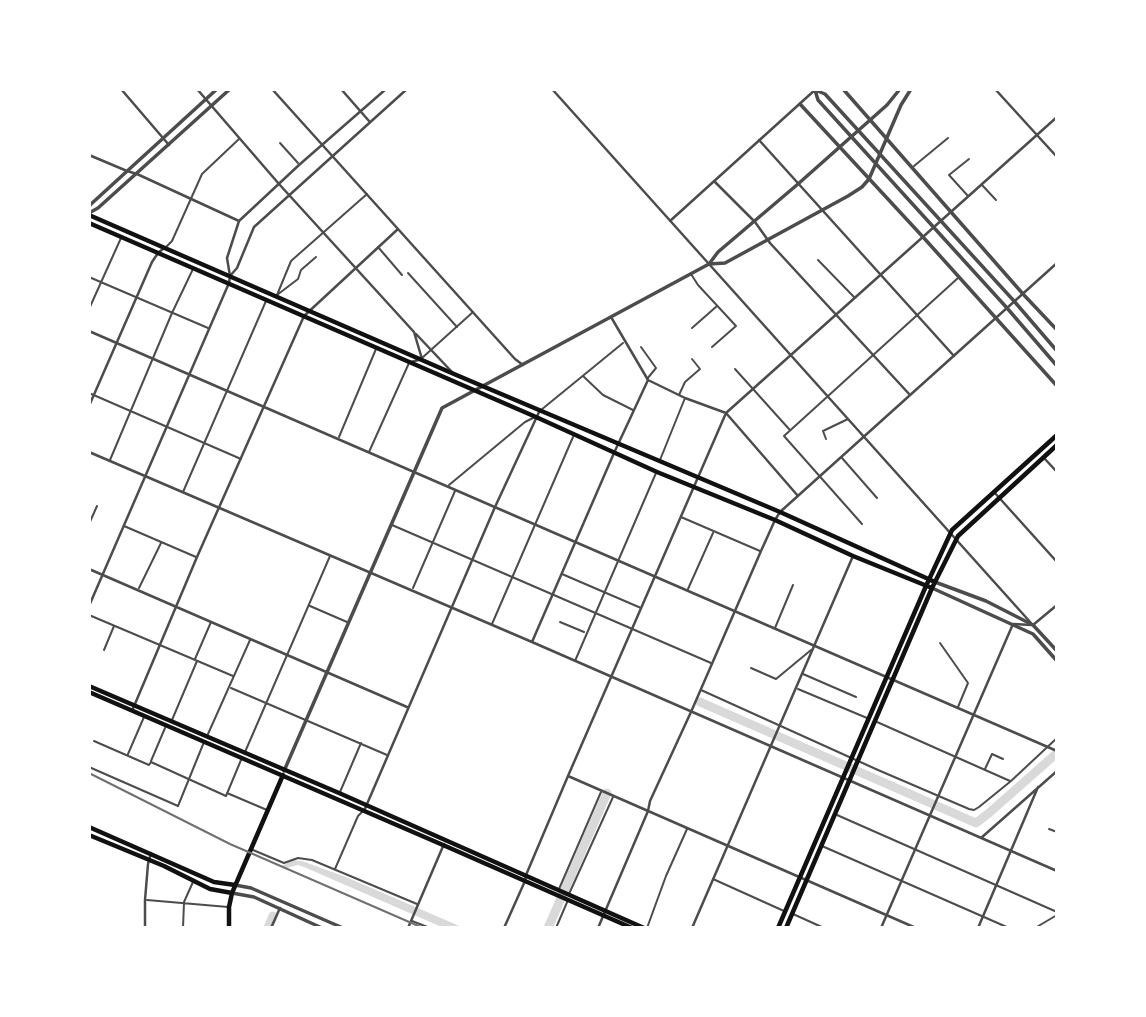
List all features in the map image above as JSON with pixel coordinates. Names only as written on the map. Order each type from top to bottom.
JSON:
[{"type":"main road","points":[[89,214],[454,374],[780,512],[935,582]]},
{"type":"main road","points":[[89,223],[536,416],[657,472],[932,588]]},
{"type":"main road","points":[[778,928],[950,533],[1057,435]]},
{"type":"main road","points":[[786,928],[956,538],[1057,445]]},
{"type":"main road","points":[[89,685],[207,736],[243,756]]},
{"type":"main road","points":[[89,692],[365,808],[604,913],[645,928]]},
{"type":"main road","points":[[283,774],[339,793],[365,808]]},
{"type":"main road","points":[[229,928],[232,893],[283,774]]},
{"type":"main road","points":[[89,827],[214,882],[235,885]]},
{"type":"main road","points":[[89,835],[210,888],[232,893]]},
{"type":"main road","points":[[604,913],[632,928]]},
{"type":"street","points":[[121,89],[169,145]]},
{"type":"street","points":[[197,89],[279,184],[454,374]]},
{"type":"street","points":[[89,208],[217,89]]},
{"type":"street","points":[[89,214],[230,89]]},
{"type":"street","points":[[272,89],[523,365]]},
{"type":"street","points":[[89,606],[229,283],[227,258],[240,221],[386,89]]},
{"type":"street","points":[[230,276],[237,268],[254,227],[407,89]]},
{"type":"street","points":[[552,89],[1057,651]]},
{"type":"street","points":[[670,220],[816,89]]},
{"type":"street","points":[[816,89],[825,94],[1057,351]]},
{"type":"street","points":[[816,89],[818,100],[1057,366]]},
{"type":"street","points":[[843,89],[1057,330]]},
{"type":"street","points":[[283,774],[442,408],[709,264],[718,252],[887,105],[900,89]]},
{"type":"street","points":[[709,264],[725,263],[859,189],[869,179],[886,137],[911,89]]},
{"type":"street","points":[[344,90],[370,122]]},
{"type":"street","points":[[997,90],[1057,157]]},
{"type":"street","points":[[800,104],[1057,386]]},
{"type":"street","points":[[504,928],[726,413],[1057,117]]},
{"type":"street","points":[[759,141],[954,356]]},
{"type":"street","points":[[89,155],[240,221]]},
{"type":"street","points":[[714,181],[755,222],[767,239],[910,396]]},
{"type":"street","points":[[132,711],[304,316],[398,229]]},
{"type":"street","points":[[89,405],[152,262],[165,248]]},
{"type":"street","points":[[598,928],[650,801],[780,512],[1057,263]]},
{"type":"street","points":[[611,317],[647,380],[726,413],[798,496]]},
{"type":"street","points":[[89,331],[1055,750]]},
{"type":"street","points":[[410,362],[422,359],[414,331]]},
{"type":"street","points":[[532,642],[647,380]]},
{"type":"street","points":[[365,808],[472,559],[540,410]]},
{"type":"street","points":[[89,452],[770,747],[850,778],[930,817],[1057,871]]},
{"type":"street","points":[[1044,458],[1057,472]]},
{"type":"street","points":[[994,492],[1057,562]]},
{"type":"street","points":[[692,928],[853,556]]},
{"type":"street","points":[[89,569],[407,708]]},
{"type":"street","points":[[935,582],[986,601],[1033,625]]},
{"type":"street","points":[[932,588],[1032,634],[1057,661]]},
{"type":"street","points":[[1013,624],[1033,625],[1057,605]]},
{"type":"street","points":[[881,928],[1013,624]]},
{"type":"street","points":[[981,838],[1057,771]]},
{"type":"street","points":[[568,776],[916,928]]},
{"type":"street","points":[[978,928],[1038,787]]},
{"type":"street","points":[[408,928],[444,842]]},
{"type":"street","points":[[145,928],[145,900],[151,853]]},
{"type":"street","points":[[235,885],[251,888],[343,928]]},
{"type":"street","points":[[232,893],[248,895],[322,928]]},
{"type":"street","points":[[271,928],[280,908]]},
{"type":"lane","points":[[165,248],[172,242],[202,174],[240,138]]},
{"type":"lane","points":[[913,167],[948,138]]},
{"type":"lane","points":[[280,143],[299,165]]},
{"type":"lane","points":[[968,196],[949,175],[969,159]]},
{"type":"lane","points":[[982,184],[996,200]]},
{"type":"lane","points":[[276,296],[291,261],[367,194]]},
{"type":"lane","points":[[89,308],[121,237]]},
{"type":"lane","points":[[377,247],[402,275]]},
{"type":"lane","points":[[276,296],[298,279],[301,270],[316,257]]},
{"type":"lane","points":[[818,260],[855,298]]},
{"type":"lane","points":[[110,461],[172,313],[194,268]]},
{"type":"lane","points":[[408,273],[457,327]]},
{"type":"lane","points":[[691,274],[736,326],[712,347]]},
{"type":"lane","points":[[89,276],[209,328]]},
{"type":"lane","points":[[862,524],[784,436],[959,277]]},
{"type":"lane","points":[[183,493],[267,300]]},
{"type":"lane","points":[[692,328],[718,305]]},
{"type":"lane","points":[[422,359],[473,312]]},
{"type":"lane","points":[[540,410],[625,342]]},
{"type":"lane","points":[[641,347],[656,368],[647,380]]},
{"type":"lane","points":[[337,440],[376,348]]},
{"type":"lane","points":[[679,395],[685,382],[701,369],[692,359]]},
{"type":"lane","points":[[369,452],[410,362]]},
{"type":"lane","points":[[735,369],[790,429]]},
{"type":"lane","points":[[583,376],[603,395],[632,410]]},
{"type":"lane","points":[[92,394],[242,459]]},
{"type":"lane","points":[[660,461],[685,398]]},
{"type":"lane","points":[[448,486],[525,422],[536,416]]},
{"type":"lane","points":[[826,439],[823,431],[849,418]]},
{"type":"lane","points":[[491,625],[574,434]]},
{"type":"lane","points":[[841,457],[877,498]]},
{"type":"lane","points":[[575,662],[657,472]]},
{"type":"lane","points":[[412,591],[456,490]]},
{"type":"lane","points":[[89,524],[97,506]]},
{"type":"lane","points":[[680,517],[761,551]]},
{"type":"lane","points":[[391,524],[712,663]]},
{"type":"lane","points":[[124,526],[197,557]]},
{"type":"lane","points":[[688,590],[713,532]]},
{"type":"lane","points":[[138,591],[161,542]]},
{"type":"lane","points":[[226,795],[330,556]]},
{"type":"lane","points":[[562,574],[642,608]]},
{"type":"lane","points":[[775,628],[793,585]]},
{"type":"lane","points":[[309,605],[349,622]]},
{"type":"lane","points":[[89,615],[234,676]]},
{"type":"lane","points":[[171,721],[211,622]]},
{"type":"lane","points":[[560,622],[587,633]]},
{"type":"lane","points":[[104,650],[114,625]]},
{"type":"lane","points":[[89,767],[178,806],[251,639]]},
{"type":"lane","points":[[940,643],[968,683],[958,707]]},
{"type":"lane","points":[[751,668],[776,679],[814,646]]},
{"type":"lane","points":[[803,674],[856,698]]},
{"type":"lane","points":[[229,687],[388,755]]},
{"type":"lane","points":[[797,689],[869,719]]},
{"type":"lane","points":[[701,690],[857,763],[974,810],[1011,781],[1057,738]]},
{"type":"lane","points":[[127,755],[144,716]]},
{"type":"lane","points":[[876,722],[1011,781]]},
{"type":"lane","points":[[94,741],[149,765],[166,726]]},
{"type":"lane","points":[[339,793],[360,743]]},
{"type":"lane","points":[[985,770],[992,754],[1003,760]]},
{"type":"lane","points":[[150,762],[267,811]]},
{"type":"lane","points":[[558,893],[602,791]]},
{"type":"lane","points":[[556,928],[613,796]]},
{"type":"lane","points":[[335,869],[358,816],[365,808]]},
{"type":"lane","points":[[835,814],[1057,914]]},
{"type":"lane","points":[[645,928],[688,828]]},
{"type":"lane","points":[[1049,829],[1057,832]]},
{"type":"lane","points":[[821,846],[1009,928]]},
{"type":"lane","points":[[250,849],[284,863],[302,858],[335,869],[418,905]]},
{"type":"lane","points":[[713,879],[785,911]]},
{"type":"lane","points":[[183,928],[184,902],[193,881]]},
{"type":"lane","points":[[145,900],[229,906]]},
{"type":"lane","points":[[792,913],[824,928]]},
{"type":"lane","points":[[1035,928],[1057,914]]},
{"type":"lane","points":[[412,918],[430,928]]},
{"type":"shaded area","points":[[292,860],[346,877],[464,928],[444,928],[304,867],[282,866]]},
{"type":"waterway","points":[[700,702],[976,823],[1057,753]]},
{"type":"waterway","points":[[548,928],[607,793]]},
{"type":"waterway","points":[[268,928],[273,916]]},
{"type":"railway","points":[[89,773],[230,844],[423,928]]}]
